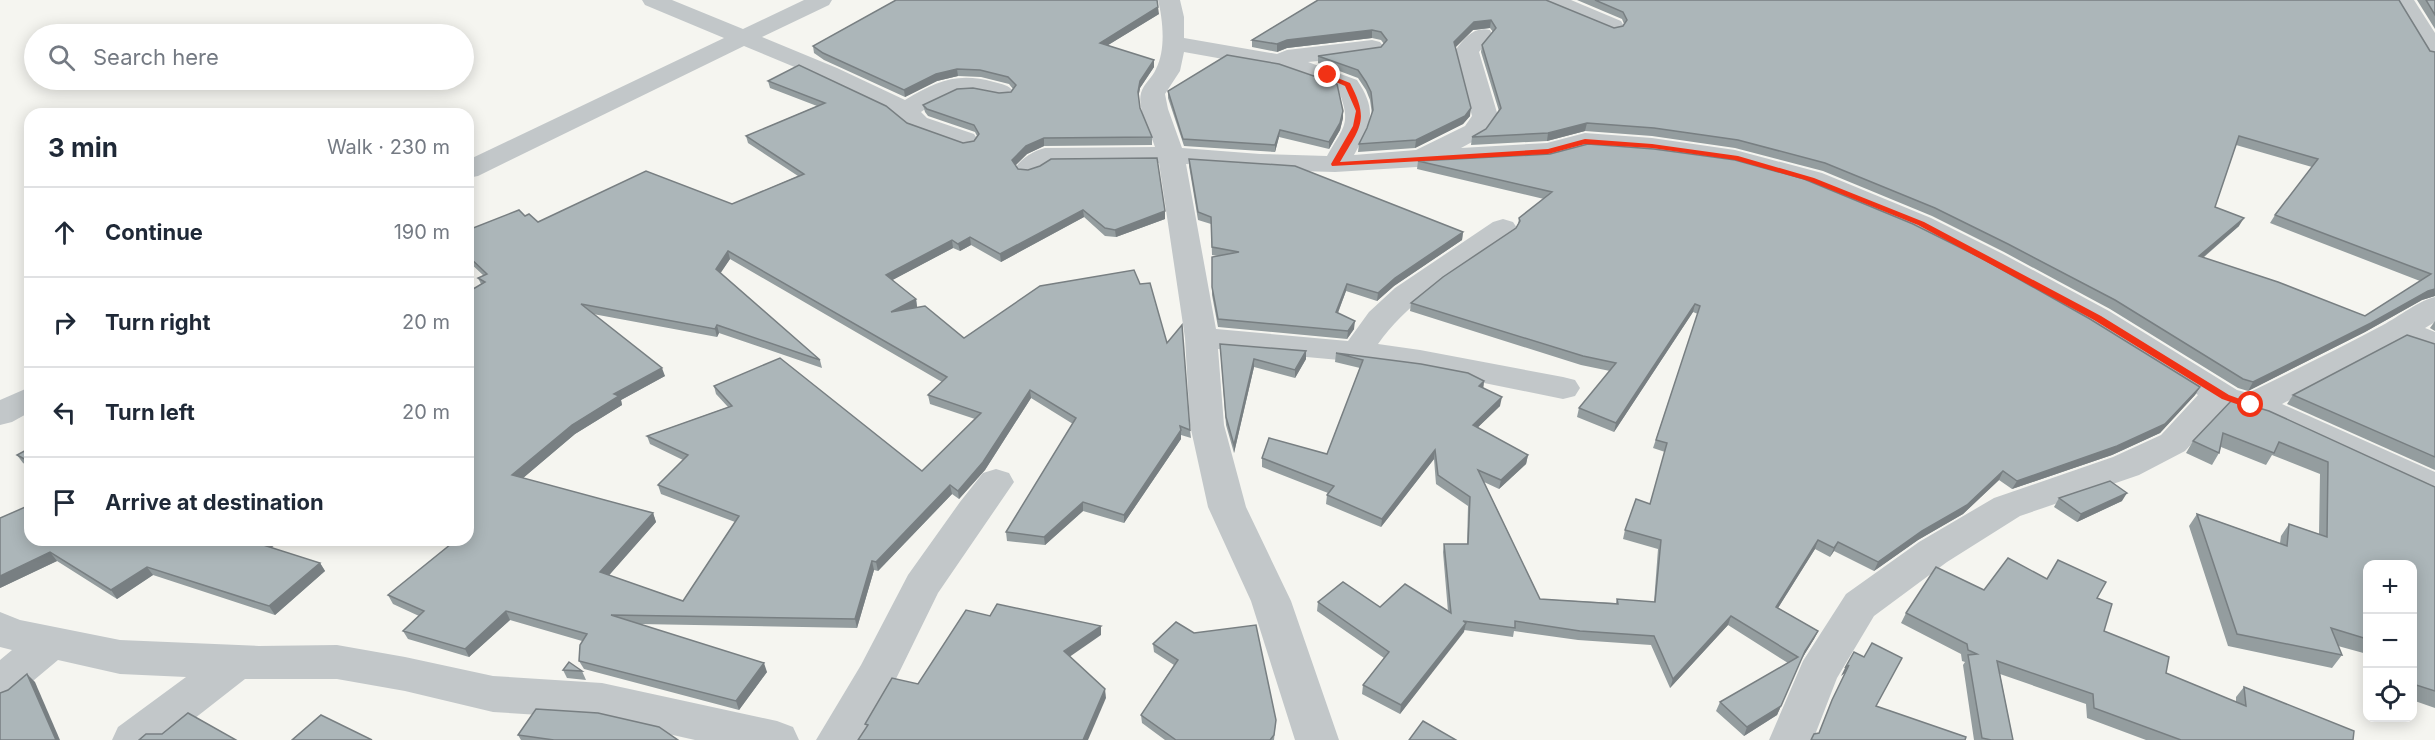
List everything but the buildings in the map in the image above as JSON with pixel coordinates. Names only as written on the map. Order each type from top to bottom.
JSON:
[{"type":"street","points":[[653,0],[829,73],[897,106],[918,123],[965,140]]},
{"type":"street","points":[[474,168],[821,0]]},
{"type":"street","points":[[1169,0],[1173,17],[1173,43],[1168,71],[1158,83],[1153,94],[1155,109],[1171,154],[1201,338],[1207,425],[1227,507],[1270,601],[1317,740]]},
{"type":"street","points":[[1553,0],[1613,26]]},
{"type":"street","points":[[2398,2],[2435,52]]},
{"type":"street","points":[[1422,158],[1474,131],[1485,116],[1467,51],[1482,35]]},
{"type":"street","points":[[1173,43],[1278,62],[1328,75],[1348,85],[1359,111],[1357,126],[1335,164]]},
{"type":"street","points":[[1278,62],[1291,55],[1351,51],[1372,47]]},
{"type":"street","points":[[904,112],[947,86],[962,82],[1002,92]]},
{"type":"street","points":[[1028,168],[1045,156],[1171,154],[1260,162],[1335,164],[1548,151],[1585,141],[1652,146],[1735,158],[1812,179],[1921,224],[1993,260],[2098,318],[2238,401]]},
{"type":"street","points":[[1357,351],[1380,319],[1406,295],[1503,228]]},
{"type":"street","points":[[2238,401],[2400,329],[2435,306]]},
{"type":"street","points":[[2400,329],[2435,344]]},
{"type":"street","points":[[1201,338],[1357,351],[1420,360],[1563,388]]},
{"type":"street","points":[[1791,740],[1818,673],[1860,606],[1933,552],[2007,507],[2126,466],[2173,442],[2217,394],[2274,413],[2435,487]]},
{"type":"street","points":[[0,414],[24,401]]},
{"type":"street","points":[[838,740],[876,677],[922,586],[973,511],[996,482]]},
{"type":"street","points":[[0,628],[10,634],[120,657],[237,662],[337,662],[405,674],[493,694],[602,701],[666,728],[777,740]]},
{"type":"street","points":[[0,684],[52,642]]},
{"type":"street","points":[[134,740],[237,662]]},
{"type":"route","points":[[1328,75],[1348,85],[1359,111],[1357,126],[1335,164],[1548,151],[1585,141],[1652,146],[1735,158],[1812,179],[1921,224],[1993,260],[2098,318],[2225,397],[2251,405]]}]
